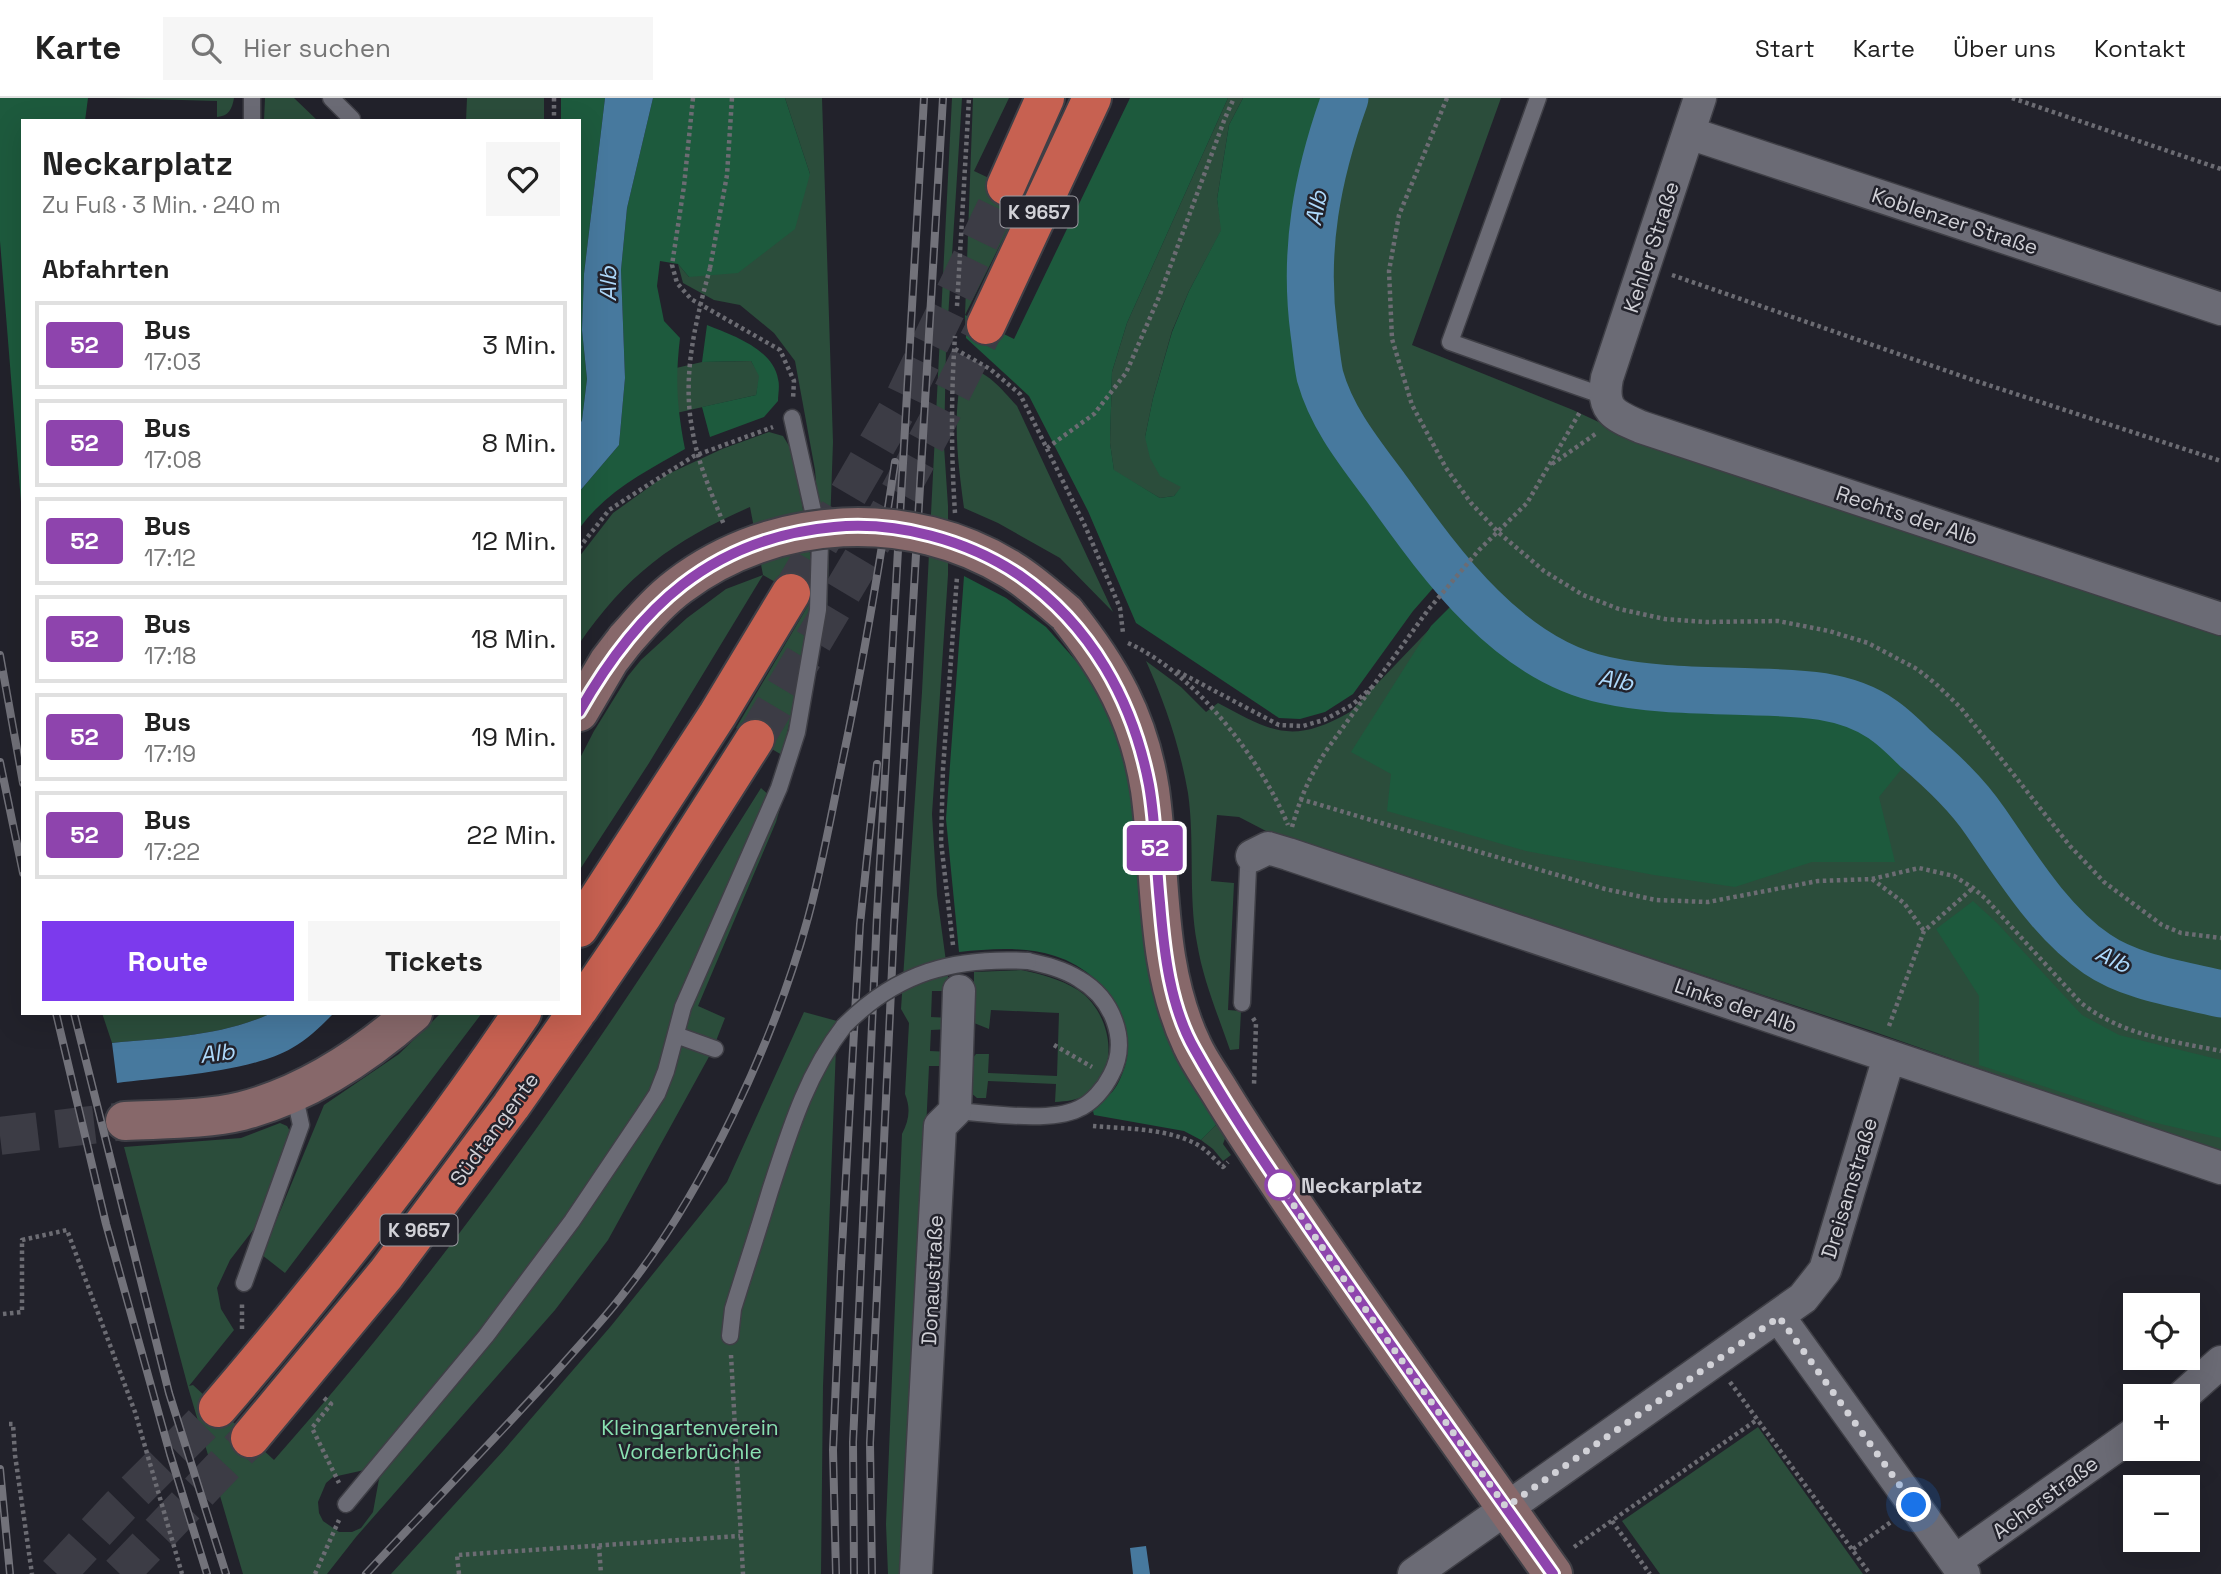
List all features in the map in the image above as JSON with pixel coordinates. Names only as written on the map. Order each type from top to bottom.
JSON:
[{"type":"highway","name":"K 9657","points":[[1006,186],[1045,98]]},
{"type":"highway","name":"K 9657","points":[[986,325],[1092,98]]},
{"type":"highway","points":[[581,925],[711,724],[791,593]]},
{"type":"highway","points":[[581,1006],[643,915],[755,739]]},
{"type":"highway","name":"Südtangente","points":[[218,1408],[406,1175],[521,1015]]},
{"type":"highway","name":"Südtangente","points":[[250,1438],[386,1274],[450,1190],[575,1015]]},
{"type":"street","name":"Kehler Straße","points":[[1611,407],[1607,378],[1700,98]]},
{"type":"street","name":"Koblenzer Straße","points":[[1689,133],[2221,309]]},
{"type":"street","name":"Rechts der Alb","points":[[1611,407],[1640,426],[2221,619]]},
{"type":"street","points":[[581,709],[609,661],[626,639],[653,609],[679,586],[729,555],[779,537],[814,529],[849,526],[902,530],[964,547],[1011,569],[1066,613],[1114,680],[1140,745],[1150,789],[1168,971],[1175,1002],[1192,1045],[1246,1135],[1341,1275],[1550,1570]]},
{"type":"street","name":"Links der Alb","points":[[1252,856],[1268,848],[1288,854],[2221,1168]]},
{"type":"street","name":"Donaustraße","points":[[916,1574],[940,1126],[955,1111],[959,991]]},
{"type":"street","points":[[125,1121],[190,1118],[242,1111],[294,1093],[338,1070],[370,1049],[412,1015]]},
{"type":"street","name":"Dreisamstraße","points":[[1414,1574],[1803,1298],[1825,1270],[1884,1055]]},
{"type":"street","points":[[1779,1317],[1960,1568]]},
{"type":"street","points":[[2196,1384],[2221,1362]]},
{"type":"street","name":"Acherstraße","points":[[1960,1568],[2123,1442]]},
{"type":"lane","points":[[252,98],[252,119]]},
{"type":"lane","points":[[331,98],[352,119],[353,98]]},
{"type":"lane","points":[[1538,98],[1450,342],[1611,407]]},
{"type":"lane","points":[[346,1504],[486,1336],[572,1221],[657,1094],[683,1007],[779,789],[797,732],[818,610],[820,542],[792,418]]},
{"type":"lane","points":[[1242,1003],[1248,869],[1252,856]]},
{"type":"lane","points":[[730,1336],[733,1309],[807,1086],[820,1060],[862,1008],[910,977],[948,966],[994,959],[1028,961],[1070,974],[1089,986],[1112,1015],[1121,1046],[1118,1061],[1102,1090],[1078,1109],[1045,1117],[955,1111]]},
{"type":"lane","points":[[676,1035],[715,1049]]},
{"type":"lane","points":[[244,1283],[302,1125],[294,1093]]},
{"type":"path","points":[[554,98],[554,119]]},
{"type":"path","points":[[581,545],[609,510],[694,456],[792,418],[794,381],[780,350],[691,299],[677,284],[672,265],[693,98]]},
{"type":"path","points":[[725,527],[705,476],[692,429],[688,387],[698,311],[710,268],[727,175],[732,98]]},
{"type":"path","points":[[1047,448],[1094,414],[1126,373],[1159,297],[1234,98]]},
{"type":"path","points":[[1447,98],[1399,215],[1389,271],[1392,339],[1412,405],[1446,468],[1471,503],[1498,532],[1544,571],[1583,595],[1619,609],[1665,619],[1706,622],[1778,621],[1829,631],[1868,643],[1893,656],[1936,684],[1961,708],[2070,846],[2104,882],[2162,925],[2181,933],[2221,938]]},
{"type":"path","points":[[2012,98],[2221,169]]},
{"type":"path","points":[[1644,266],[1973,380],[2221,461]]},
{"type":"path","points":[[954,349],[990,369],[1020,394],[1086,528],[1120,608],[1124,641],[1279,725],[1303,726],[1324,720],[1352,705],[1380,679]]},
{"type":"path","points":[[1173,669],[1245,749],[1278,802],[1291,831],[1300,799],[1313,771],[1428,610],[1479,550],[1527,503],[1584,408],[1611,407]]},
{"type":"path","points":[[1551,464],[1611,407]]},
{"type":"path","points":[[1300,799],[1605,889],[1656,900],[1708,902],[1818,881],[1871,879],[1919,868],[1954,876],[1973,888],[2001,914],[2094,1014],[2110,1023],[2147,1036],[2221,1051]]},
{"type":"path","points":[[1871,879],[1904,903],[1924,931]]},
{"type":"path","points":[[1884,1055],[1924,931],[1973,888]]},
{"type":"path","points":[[1242,1003],[1256,1023],[1253,1098]]},
{"type":"path","points":[[1054,1045],[1110,1077]]},
{"type":"path","points":[[1078,1109],[1086,1125],[1186,1139],[1200,1146],[1223,1167],[1236,1156],[1246,1135]]},
{"type":"path","points":[[3,1314],[22,1311],[23,1240],[66,1230],[135,1412],[182,1574]]},
{"type":"path","points":[[730,1336],[743,1574]]},
{"type":"path","points":[[1714,1362],[1870,1574]]},
{"type":"path","points":[[315,1574],[346,1504],[336,1475],[312,1428],[331,1404],[326,1400]]},
{"type":"path","points":[[1550,1570],[1612,1521],[1758,1419]]},
{"type":"path","points":[[9,1424],[13,1424],[32,1574]]},
{"type":"path","points":[[1852,1549],[1914,1505]]},
{"type":"path","points":[[1612,1521],[1650,1574]]},
{"type":"path","points":[[458,1574],[457,1555],[740,1536]]},
{"type":"path","points":[[600,1546],[601,1574]]},
{"type":"green space","points":[[0,98],[88,98],[85,119],[21,119],[21,502],[0,241]]},
{"type":"green space","points":[[111,98],[234,98],[229,111],[217,117],[217,101]]},
{"type":"green space","points":[[265,98],[294,98],[316,119],[264,119]]},
{"type":"green space","points":[[467,98],[544,98],[544,119],[466,119]]},
{"type":"green space","points":[[561,98],[605,98],[584,274],[582,330],[587,379],[581,422],[581,119],[561,119]]},
{"type":"green space","points":[[653,98],[785,98],[810,174],[795,229],[738,273],[689,277],[678,264],[660,261],[657,286],[664,321],[680,338],[678,394],[685,449],[614,493],[581,526],[581,490],[619,445],[625,378],[621,270],[627,208]]},
{"type":"green space","points":[[785,98],[822,98],[833,442],[827,611],[815,470],[795,361],[774,333],[740,305],[714,300],[683,283],[678,264],[689,277],[810,174]]},
{"type":"green space","points":[[952,98],[962,98],[946,350],[944,446],[948,506],[948,575],[932,814],[937,895],[950,991],[932,991],[931,1017],[951,1018],[951,1029],[931,1030],[930,1051],[951,1052],[951,1066],[929,1066],[905,1574],[888,1574],[886,1524],[902,1134],[909,1110],[905,1094],[909,1023],[901,1009],[922,692]]},
{"type":"green space","points":[[973,98],[1009,98],[974,171],[1025,195],[965,315]]},
{"type":"green space","points":[[1130,98],[1228,98],[1127,323],[1112,372],[1110,443],[1114,470],[1160,498],[1174,496],[1181,487],[1160,476],[1150,458],[1145,437],[1172,332],[1189,291],[1221,230],[1217,199],[1229,125],[1243,98],[1345,98],[1331,139],[1311,234],[1309,296],[1320,375],[1334,415],[1429,549],[1449,570],[1413,611],[1353,694],[1325,712],[1300,719],[1279,718],[1136,623],[1088,511],[1029,396],[966,338],[965,315],[1014,339]]},
{"type":"green space","points":[[1228,98],[1243,98],[1229,125],[1217,199],[1222,229],[1189,291],[1172,331],[1145,437],[1182,487],[1174,496],[1160,498],[1114,471],[1110,443],[1112,372],[1127,323]]},
{"type":"green space","points":[[1345,98],[1501,98],[1412,345],[1573,410],[1652,447],[2221,632],[2221,1153],[1869,1030],[1266,831],[1239,817],[1217,815],[1211,881],[1234,883],[1228,1010],[1241,1011],[1239,1049],[1230,1050],[1207,984],[1197,943],[1190,812],[1185,776],[1171,726],[1146,661],[1181,687],[1206,712],[1218,703],[1253,721],[1282,731],[1312,729],[1350,712],[1467,590],[1429,549],[1334,415],[1320,375],[1309,296],[1311,234],[1331,139]]},
{"type":"green space","points":[[707,325],[760,351],[775,368],[779,384],[778,401],[764,417],[710,437],[702,407],[756,395],[759,376],[751,361],[702,362]]},
{"type":"green space","points":[[751,361],[760,376],[756,395],[663,416],[650,374],[702,362]]},
{"type":"green space","points":[[964,368],[987,376],[1017,406],[1113,612],[1060,558],[998,523],[964,508],[957,420]]},
{"type":"green space","points":[[769,432],[783,436],[794,454],[814,578],[796,694],[782,755],[736,728],[810,602],[763,575],[750,507],[698,533],[654,562],[615,598],[581,641],[581,554],[613,513],[666,475],[722,449]]},
{"type":"green space","points":[[763,575],[649,763],[581,868],[581,756],[594,731],[641,660],[687,618],[726,589]]},
{"type":"green space","points":[[964,576],[1006,598],[1046,627],[1093,680],[1128,756],[1217,1124],[1201,1140],[1184,1131],[1094,1115],[1092,1107],[1110,1094],[1119,1081],[1128,1048],[1121,1014],[1101,984],[1087,972],[1055,956],[1032,951],[995,949],[959,952],[946,819]]},
{"type":"green space","points":[[1467,590],[1495,620],[1528,646],[1583,674],[1621,684],[1658,688],[1820,696],[1842,700],[1873,715],[1917,750],[1879,797],[1895,862],[1812,862],[1735,887],[1526,851],[1387,811],[1391,774],[1351,752],[1431,626]]},
{"type":"green space","points":[[761,788],[769,795],[652,1090],[567,1216],[506,1300],[369,1469],[333,1477],[326,1483],[318,1502],[323,1521],[339,1532],[352,1532],[361,1528],[373,1512],[379,1479],[384,1471],[483,1351],[592,1207],[659,1104],[681,1042],[711,1053],[608,1240],[555,1310],[356,1537],[327,1574],[243,1574],[188,1387],[124,1147],[241,1138],[280,1123],[287,1126],[291,1133],[257,1225],[230,1260],[217,1288],[221,1309],[234,1330],[189,1386],[193,1385],[274,1460],[376,1340],[519,1152],[653,958]]},
{"type":"green space","points":[[785,791],[776,822],[698,1006],[725,1018],[716,1041],[685,1032],[683,1029],[688,1013]]},
{"type":"green space","points":[[1973,901],[1997,923],[2082,1015],[2119,1035],[2221,1060],[2221,1138],[2152,1122],[1979,1065],[1979,996],[1936,929]]},
{"type":"green space","points":[[1021,970],[1050,977],[1071,986],[1089,1000],[1098,1012],[1105,1026],[1108,1056],[1098,1083],[1087,1094],[1055,1102],[1056,1084],[988,1081],[986,1098],[977,1098],[970,1092],[972,1059],[976,1054],[989,1054],[988,1073],[1057,1076],[1059,1013],[991,1010],[989,1029],[974,1023],[974,972]]},
{"type":"green space","name":"Kleingartenverein Vorderbrüchle","points":[[804,1012],[837,1021],[823,1386],[821,1574],[391,1574],[504,1450],[611,1326],[727,1182]]},
{"type":"green space","points":[[103,1015],[267,1015],[214,1031],[112,1043]]},
{"type":"green space","points":[[439,1015],[480,1015],[285,1273],[262,1255],[324,1105],[399,1054]]},
{"type":"green space","points":[[1217,1124],[1226,1136],[1223,1144],[1231,1155],[1223,1161],[1201,1140]]},
{"type":"green space","points":[[1758,1427],[1863,1574],[1660,1574],[1622,1521]]},
{"type":"water","points":[[605,98],[653,98],[627,208],[621,270],[625,378],[619,445],[581,490],[581,422],[587,379],[582,330],[584,274]]},
{"type":"water","points":[[267,1015],[332,1015],[298,1044],[255,1063],[208,1072],[117,1083],[112,1043],[214,1031]]},
{"type":"water","points":[[1146,1546],[1150,1574],[1133,1574],[1130,1548]]},
{"type":"waterway","name":"Alb","points":[[1345,98],[1320,185],[1312,243],[1311,302],[1320,376],[1339,421],[1357,449],[1429,547],[1479,605],[1537,652],[1570,669],[1605,680],[1661,688],[1806,694],[1853,704],[1868,711],[1895,729],[1961,791],[2035,893],[2080,941],[2097,954],[2126,969],[2221,994]]},
{"type":"tunnel","points":[[791,593],[904,398],[1006,186]]},
{"type":"tunnel","points":[[755,739],[878,532],[986,325]]},
{"type":"tunnel","points":[[0,1136],[125,1121]]},
{"type":"tunnel","points":[[57,1574],[120,1506],[218,1408]]},
{"type":"tunnel","points":[[120,1574],[250,1438]]},
{"type":"railway","points":[[854,1574],[853,1442],[877,915],[924,98]]},
{"type":"railway","points":[[872,1574],[870,1443],[894,926],[943,98]]},
{"type":"railway","points":[[366,1574],[538,1391],[617,1302],[682,1209],[733,1114],[776,1015],[794,966],[813,899],[857,688],[895,462]]},
{"type":"railway","points":[[0,655],[21,772]]},
{"type":"railway","points":[[0,762],[21,863]]},
{"type":"railway","points":[[836,1574],[833,1450],[841,1265],[860,924],[877,764]]},
{"type":"railway","points":[[56,1015],[106,1224],[170,1454],[207,1574]]},
{"type":"railway","points":[[74,1015],[169,1393],[226,1574]]},
{"type":"railway","points":[[0,1469],[10,1574]]},
{"type":"bus line","name":"52","points":[[581,708],[609,661],[626,639],[653,609],[679,586],[729,555],[756,544],[814,529],[874,526],[935,537],[1011,569],[1066,613],[1114,680],[1140,745],[1150,789],[1168,971],[1175,1002],[1192,1045],[1246,1135],[1341,1275],[1553,1574]]},
{"type":"place","name":"Neckarplatz","points":[[1280,1185]]},
{"type":"route","points":[[1280,1185],[1506,1507],[1779,1317],[1914,1505]]}]
